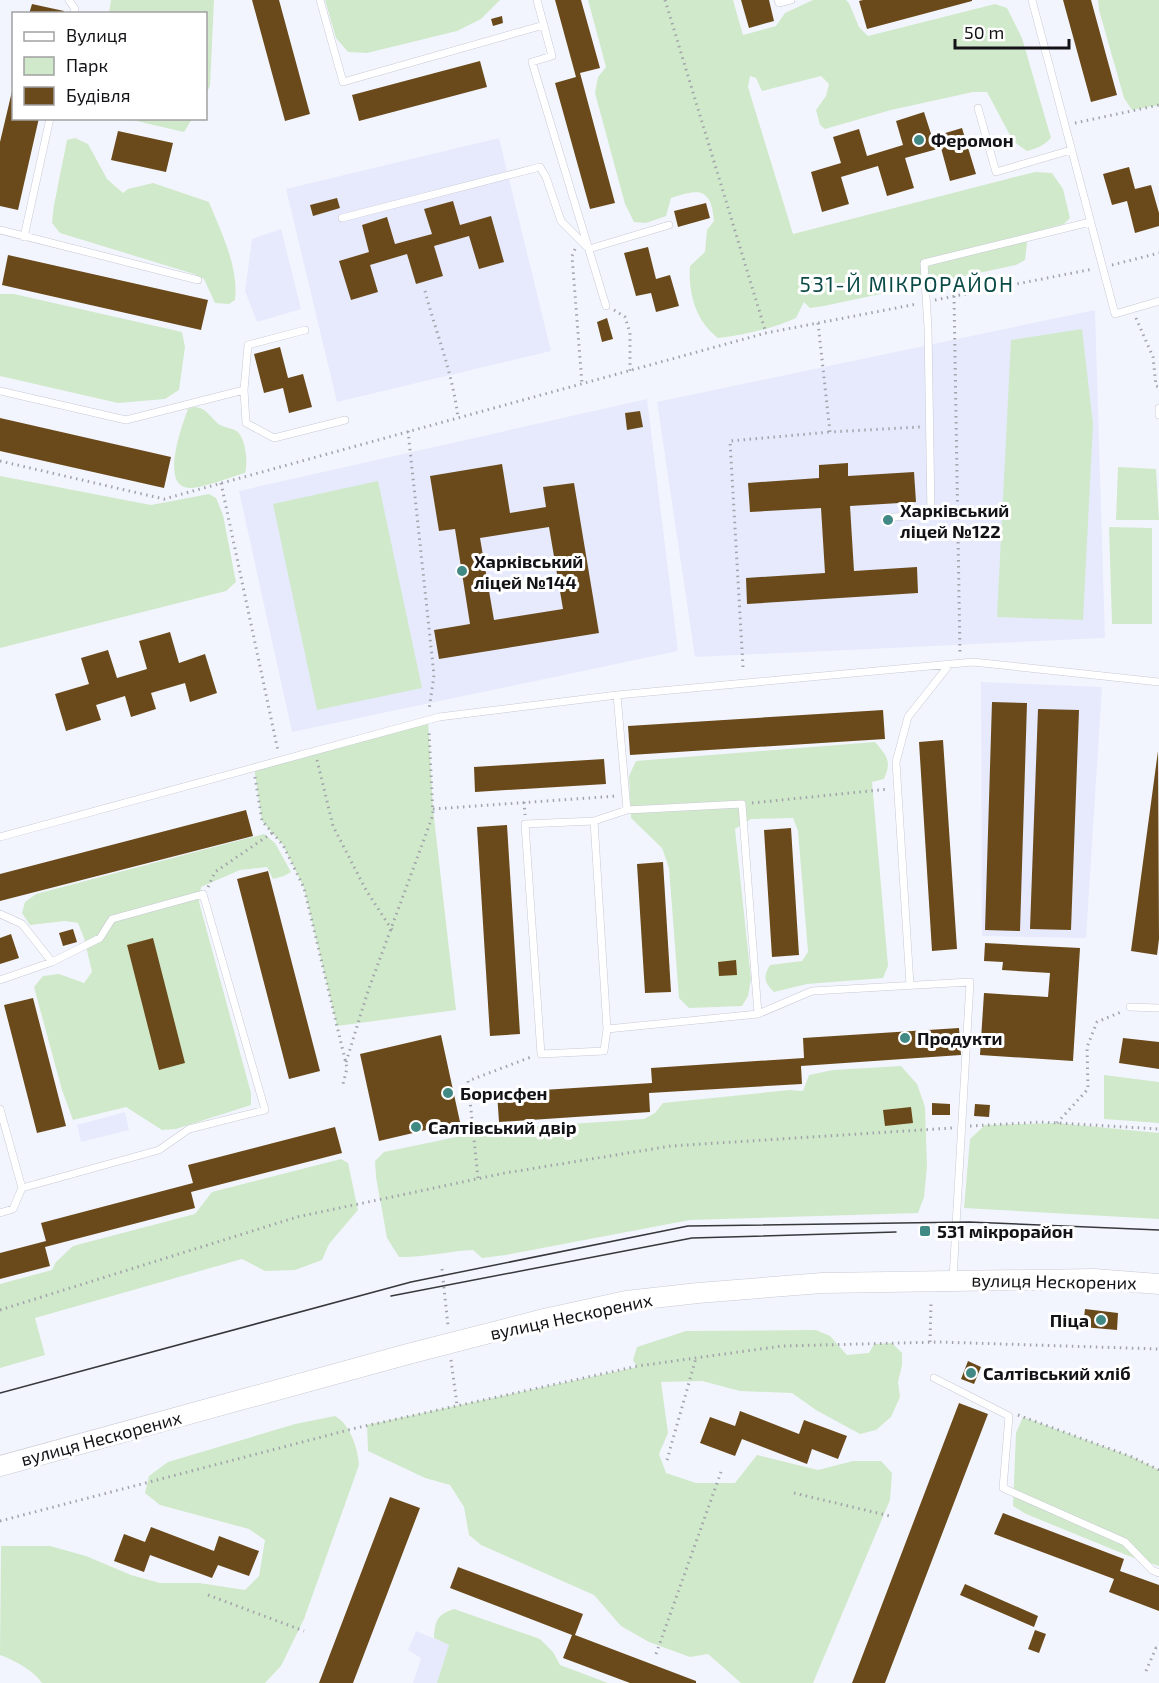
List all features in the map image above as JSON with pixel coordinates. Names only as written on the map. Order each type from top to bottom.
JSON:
[{"type":"main road","name":"вулиця Нескорених","points":[[0,1466],[543,1318],[626,1301],[822,1283],[1094,1280],[1159,1284]]},
{"type":"lane","points":[[320,0],[343,82],[544,25]]},
{"type":"lane","points":[[537,0],[552,56],[532,63],[606,306]]},
{"type":"lane","points":[[778,0],[779,3],[791,0]]},
{"type":"lane","points":[[1032,0],[1115,314],[1159,301]]},
{"type":"lane","points":[[978,108],[996,172],[1071,150]]},
{"type":"lane","points":[[24,237],[50,120]]},
{"type":"lane","points":[[342,218],[540,167],[546,177],[561,221],[589,249]]},
{"type":"lane","points":[[894,517],[931,514],[924,263],[1090,222]]},
{"type":"lane","points":[[589,249],[669,225]]},
{"type":"lane","points":[[0,230],[198,280]]},
{"type":"lane","points":[[305,330],[249,345],[244,390],[246,423],[274,438],[345,420]]},
{"type":"lane","points":[[0,391],[126,420],[244,390]]},
{"type":"lane","points":[[1159,408],[1159,415]]},
{"type":"lane","points":[[0,837],[428,718],[617,695],[973,662],[1159,681]]},
{"type":"lane","points":[[910,985],[896,762],[908,717],[949,665]]},
{"type":"lane","points":[[617,695],[627,810]]},
{"type":"lane","points":[[594,820],[607,1029],[604,1051],[541,1054],[525,824],[594,820],[627,810],[742,804],[758,1014]]},
{"type":"lane","points":[[0,980],[52,962],[100,938],[112,919],[203,894],[265,1110],[189,1129],[159,1150],[22,1188]]},
{"type":"lane","points":[[0,914],[22,924],[52,962]]},
{"type":"lane","points":[[607,1029],[758,1014],[812,991],[970,982],[953,1280]]},
{"type":"lane","points":[[1131,1007],[1159,1008]]},
{"type":"lane","points":[[0,1109],[22,1188],[13,1209],[0,1213]]},
{"type":"lane","points":[[934,1378],[1009,1416],[1004,1488],[1125,1542],[1152,1570],[1159,1573]]},
{"type":"path","points":[[665,0],[766,333]]},
{"type":"path","points":[[1065,125],[1159,105]]},
{"type":"path","points":[[578,239],[572,256],[582,384]]},
{"type":"path","points":[[0,461],[164,499],[766,333],[1102,267],[1159,253]]},
{"type":"path","points":[[425,291],[450,375],[458,418]]},
{"type":"path","points":[[954,296],[960,664]]},
{"type":"path","points":[[606,306],[625,317],[630,333],[630,371]]},
{"type":"path","points":[[1132,309],[1153,357],[1156,386],[1159,387]]},
{"type":"path","points":[[818,323],[830,432]]},
{"type":"path","points":[[1154,369],[1159,368]]},
{"type":"path","points":[[743,667],[730,441],[929,426]]},
{"type":"path","points":[[346,1062],[368,991],[430,826],[433,808],[428,718],[434,675],[408,431]]},
{"type":"path","points":[[221,483],[280,759]]},
{"type":"path","points":[[314,750],[333,826],[366,890],[392,930]]},
{"type":"path","points":[[254,767],[262,821],[283,845],[304,888],[346,1062],[347,1068],[343,1084]]},
{"type":"path","points":[[742,804],[898,788]]},
{"type":"path","points":[[433,808],[625,795]]},
{"type":"path","points":[[203,894],[215,872],[272,833]]},
{"type":"path","points":[[1057,1122],[1088,1089],[1087,1047],[1097,1022],[1131,1007]]},
{"type":"path","points":[[478,1179],[468,1081],[541,1054]]},
{"type":"path","points":[[0,1310],[297,1217],[478,1179],[671,1146],[1041,1122],[1159,1129]]},
{"type":"path","points":[[442,1269],[448,1334]]},
{"type":"path","points":[[930,1342],[931,1304]]},
{"type":"path","points":[[0,1521],[356,1428],[625,1368],[782,1346],[930,1342],[1159,1349]]},
{"type":"path","points":[[666,1460],[696,1358]]},
{"type":"path","points":[[452,1360],[457,1405]]},
{"type":"path","points":[[1009,1416],[1016,1414],[1132,1457],[1159,1470]]},
{"type":"path","points":[[656,1654],[721,1472]]},
{"type":"path","points":[[794,1493],[890,1516]]},
{"type":"path","points":[[208,1595],[304,1631]]},
{"type":"path","points":[[1146,1671],[1156,1648],[1159,1649]]},
{"type":"shaded area","points":[[499,138],[551,351],[337,402],[286,189]]},
{"type":"shaded area","points":[[281,229],[301,309],[257,322],[245,291],[252,239]]},
{"type":"shaded area","name":"Харківський ліцей №122","points":[[1095,310],[1105,638],[695,657],[657,402]]},
{"type":"shaded area","name":"Харківський ліцей №144","points":[[647,399],[678,651],[292,732],[239,491]]},
{"type":"shaded area","points":[[981,682],[1102,687],[1086,938],[982,936]]},
{"type":"shaded area","points":[[125,1112],[129,1130],[81,1142],[77,1125]]},
{"type":"shaded area","points":[[416,1631],[449,1645],[438,1683],[413,1683],[421,1658],[408,1650]]},
{"type":"green space","points":[[111,0],[214,0],[210,86],[207,92],[207,12],[109,12]]},
{"type":"green space","points":[[325,0],[500,0],[481,19],[457,31],[367,53],[348,52],[336,38]]},
{"type":"green space","points":[[588,0],[733,0],[743,35],[776,26],[785,13],[813,0],[846,0],[859,27],[868,36],[995,4],[1007,8],[1022,38],[1051,138],[1043,145],[1031,150],[1027,151],[1013,141],[987,92],[973,92],[891,110],[825,129],[820,125],[816,110],[826,96],[829,84],[821,76],[762,91],[756,78],[750,76],[748,87],[793,234],[1035,172],[1052,173],[1063,189],[1070,218],[1064,224],[1028,234],[1025,260],[1016,265],[824,306],[810,308],[804,302],[796,318],[758,331],[718,338],[704,324],[699,315],[690,287],[690,266],[705,252],[707,230],[714,221],[710,202],[702,193],[681,195],[671,198],[666,216],[646,223],[634,222],[625,204],[595,93],[598,77],[606,67]]},
{"type":"green space","points":[[1098,0],[1159,0],[1159,105],[1132,110],[1124,98]]},
{"type":"green space","points":[[132,120],[191,120],[184,132]]},
{"type":"green space","points":[[75,138],[88,144],[107,179],[123,193],[128,189],[153,183],[209,202],[232,262],[236,288],[235,300],[229,304],[215,303],[204,279],[194,274],[60,233],[52,223],[54,205],[67,140]]},
{"type":"green space","points":[[0,294],[14,294],[182,332],[185,347],[179,390],[165,399],[118,403],[0,376]]},
{"type":"green space","points":[[1082,329],[1093,424],[1083,620],[997,617],[1011,340]]},
{"type":"green space","points":[[194,407],[206,411],[220,425],[238,432],[246,452],[245,473],[196,488],[181,485],[176,478],[175,454],[188,409]]},
{"type":"green space","points":[[1118,467],[1156,469],[1159,520],[1116,520]]},
{"type":"green space","points":[[0,476],[151,505],[209,494],[216,498],[223,515],[236,582],[226,591],[0,648]]},
{"type":"green space","points":[[378,481],[422,688],[317,710],[273,504]]},
{"type":"green space","points":[[1109,527],[1152,528],[1152,624],[1112,624]]},
{"type":"green space","points":[[428,719],[433,809],[456,1010],[337,1026],[304,888],[283,845],[262,821],[254,767]]},
{"type":"green space","points":[[875,742],[888,763],[884,779],[872,782],[888,966],[883,978],[807,984],[774,992],[771,989],[766,982],[766,973],[770,965],[802,961],[808,952],[798,831],[793,818],[751,819],[735,829],[751,979],[748,996],[742,1006],[689,1008],[679,998],[669,868],[662,848],[631,818],[629,776],[636,761]]},
{"type":"green space","points":[[264,834],[275,843],[291,872],[273,879],[267,867],[240,870],[201,887],[199,902],[251,1093],[251,1105],[176,1129],[162,1130],[126,1107],[73,1120],[62,1090],[34,987],[43,976],[59,974],[84,983],[92,972],[78,923],[65,921],[30,925],[22,913],[25,902],[36,894]]},
{"type":"green space","points":[[901,1066],[917,1084],[925,1107],[927,1166],[924,1197],[918,1213],[690,1220],[482,1258],[473,1250],[399,1257],[387,1238],[375,1161],[384,1152],[495,1129],[644,1119],[655,1113],[663,1103],[790,1090],[803,1091],[809,1075],[833,1070]]},
{"type":"green space","points":[[1104,1075],[1159,1082],[1159,1123],[1104,1119]]},
{"type":"green space","points":[[1057,1123],[1159,1133],[1159,1219],[964,1208],[970,1139],[985,1125]]},
{"type":"green space","points":[[341,1159],[348,1163],[358,1210],[329,1244],[322,1260],[295,1270],[265,1271],[242,1259],[35,1318],[45,1355],[0,1368],[0,1284],[52,1270],[56,1262],[73,1246],[195,1214],[212,1192]]},
{"type":"green space","points":[[816,1330],[830,1336],[847,1355],[869,1353],[874,1344],[892,1343],[902,1353],[898,1382],[900,1397],[891,1417],[876,1430],[860,1434],[816,1410],[792,1393],[740,1391],[702,1381],[661,1382],[668,1433],[659,1454],[666,1473],[696,1483],[735,1483],[757,1455],[818,1470],[853,1461],[881,1461],[892,1473],[890,1500],[813,1683],[741,1683],[708,1654],[690,1657],[649,1642],[621,1626],[594,1595],[481,1545],[469,1535],[464,1507],[450,1485],[425,1478],[368,1451],[367,1425],[637,1367],[633,1360],[637,1347],[686,1331]]},
{"type":"green space","points":[[335,1416],[345,1425],[352,1437],[359,1465],[304,1619],[281,1666],[265,1683],[42,1683],[23,1666],[0,1655],[1,1546],[50,1546],[86,1556],[131,1575],[160,1583],[199,1583],[245,1590],[259,1576],[265,1540],[249,1529],[160,1505],[145,1493],[149,1476],[168,1462],[295,1424]]},
{"type":"green space","points":[[1023,1417],[1132,1457],[1159,1470],[1159,1566],[1026,1514],[1013,1506],[1016,1433]]},
{"type":"green space","points":[[454,1609],[540,1639],[553,1652],[560,1665],[608,1683],[437,1683],[449,1645],[434,1638],[435,1627],[440,1616]]},
{"type":"building","points":[[252,0],[279,0],[310,114],[285,121]]},
{"type":"building","points":[[555,0],[581,0],[600,68],[580,73],[615,203],[590,209],[555,83],[576,77]]},
{"type":"building","points":[[741,0],[769,0],[774,21],[749,28]]},
{"type":"building","points":[[1063,0],[1091,0],[1117,95],[1091,102]]},
{"type":"building","points":[[859,1],[972,1],[867,29]]},
{"type":"building","points":[[32,4],[64,11],[64,12],[30,12]]},
{"type":"building","points":[[502,16],[503,23],[493,26],[491,19]]},
{"type":"building","points":[[480,61],[487,87],[359,121],[352,95]]},
{"type":"building","points":[[12,91],[12,120],[39,120],[18,210],[0,206],[0,142]]},
{"type":"building","points":[[924,112],[932,137],[962,128],[976,174],[950,181],[941,148],[905,158],[914,188],[887,196],[878,166],[841,177],[849,204],[822,212],[811,172],[841,163],[833,137],[859,129],[867,156],[903,145],[896,121]]},
{"type":"building","points":[[118,131],[173,143],[166,172],[111,160]]},
{"type":"building","points":[[1129,167],[1135,189],[1151,185],[1159,213],[1159,226],[1135,233],[1127,201],[1112,205],[1103,174]]},
{"type":"building","points":[[337,198],[340,208],[313,216],[310,205]]},
{"type":"building","points":[[453,201],[460,225],[491,216],[504,262],[479,269],[469,236],[434,246],[443,276],[416,284],[407,254],[370,265],[378,292],[351,300],[339,261],[369,252],[362,225],[387,217],[395,244],[432,234],[424,209]]},
{"type":"building","points":[[706,203],[710,218],[678,227],[674,211]]},
{"type":"building","points":[[648,247],[656,279],[670,275],[679,306],[656,312],[651,293],[636,296],[624,253]]},
{"type":"building","points":[[8,255],[208,300],[201,330],[2,285]]},
{"type":"building","points":[[607,318],[613,339],[602,342],[597,322]]},
{"type":"building","points":[[280,347],[288,378],[303,374],[312,407],[289,413],[283,388],[264,393],[254,354]]},
{"type":"building","points":[[640,411],[643,427],[627,430],[625,413]]},
{"type":"building","points":[[0,418],[171,457],[164,488],[0,451]]},
{"type":"building","points":[[848,463],[848,476],[914,472],[916,502],[850,506],[854,571],[917,567],[918,593],[747,604],[746,578],[825,573],[821,508],[750,512],[748,483],[819,478],[819,465]]},
{"type":"building","points":[[502,464],[510,513],[546,507],[543,487],[574,483],[599,633],[439,659],[434,630],[470,624],[455,529],[439,531],[430,476]],"holes":[[[549,527],[563,609],[494,620],[480,538]]]},
{"type":"building","points":[[170,632],[179,663],[205,654],[217,693],[190,702],[185,683],[151,693],[156,709],[131,717],[125,696],[96,705],[101,720],[66,731],[55,694],[89,684],[81,658],[108,650],[117,678],[147,669],[139,641]]},
{"type":"building","points":[[992,702],[1027,703],[1020,931],[985,930]]},
{"type":"building","points":[[1038,709],[1079,710],[1071,930],[1030,929]]},
{"type":"building","points":[[883,710],[885,739],[630,755],[628,726]]},
{"type":"building","points":[[943,740],[957,949],[932,951],[919,742]]},
{"type":"building","points":[[1158,751],[1159,939],[1157,955],[1131,951]]},
{"type":"building","points":[[604,759],[606,784],[475,792],[474,767]]},
{"type":"building","points":[[246,810],[253,836],[0,901],[0,874]]},
{"type":"building","points":[[507,825],[520,1034],[490,1036],[477,827]]},
{"type":"building","points":[[791,828],[799,955],[772,957],[764,830]]},
{"type":"building","points":[[663,862],[671,992],[645,993],[637,864]]},
{"type":"building","points":[[268,871],[320,1071],[289,1079],[237,879]]},
{"type":"building","points":[[73,929],[77,942],[63,946],[59,933]]},
{"type":"building","points":[[11,934],[19,958],[0,964],[0,938]]},
{"type":"building","points":[[153,938],[185,1063],[159,1070],[127,945]]},
{"type":"building","points":[[985,943],[1080,948],[1073,1061],[980,1055],[984,993],[1048,997],[1050,973],[1002,970],[1003,962],[984,961]]},
{"type":"building","points":[[736,960],[737,975],[719,976],[718,962]]},
{"type":"building","points":[[33,998],[66,1126],[37,1133],[4,1005]]},
{"type":"building","points":[[959,1028],[961,1055],[801,1066],[802,1084],[649,1093],[650,1112],[499,1122],[497,1093],[652,1083],[651,1068],[804,1058],[803,1038]]},
{"type":"building","points":[[441,1035],[460,1122],[379,1141],[360,1054]]},
{"type":"building","points":[[1123,1038],[1159,1042],[1159,1069],[1119,1063]]},
{"type":"building","points":[[932,1103],[950,1104],[950,1115],[932,1115]]},
{"type":"building","points":[[975,1104],[990,1105],[989,1117],[974,1116]]},
{"type":"building","points":[[911,1107],[913,1123],[885,1126],[883,1110]]},
{"type":"building","points":[[335,1127],[342,1153],[191,1192],[195,1208],[45,1247],[50,1266],[0,1279],[0,1253],[46,1241],[41,1223],[193,1183],[188,1165]]},
{"type":"building","name":"Піца","points":[[1085,1309],[1118,1313],[1117,1330],[1083,1327]]},
{"type":"building","name":"Салтівський хліб","points":[[968,1361],[981,1367],[974,1384],[961,1379]]},
{"type":"building","points":[[959,1403],[988,1414],[885,1683],[852,1683]]},
{"type":"building","points":[[740,1411],[799,1434],[804,1420],[847,1436],[838,1459],[812,1449],[807,1464],[742,1439],[735,1456],[700,1443],[710,1417],[735,1426]]},
{"type":"building","points":[[390,1497],[420,1508],[353,1683],[319,1683]]},
{"type":"building","points":[[1003,1513],[1124,1559],[1120,1571],[1159,1585],[1159,1611],[1109,1592],[1114,1579],[994,1534]]},
{"type":"building","points":[[151,1527],[214,1551],[219,1536],[259,1551],[249,1576],[218,1565],[212,1578],[150,1555],[144,1572],[114,1561],[124,1534],[145,1542]]},
{"type":"building","points":[[458,1567],[583,1614],[575,1635],[696,1681],[696,1683],[630,1683],[563,1658],[572,1635],[450,1588]]},
{"type":"building","points":[[965,1584],[1038,1616],[1034,1627],[960,1595]]},
{"type":"building","points":[[1035,1630],[1046,1634],[1039,1653],[1028,1649]]},
{"type":"tram line","points":[[0,1393],[411,1282],[688,1226],[969,1222],[1159,1230]]},
{"type":"tram line","points":[[391,1296],[692,1238],[896,1232]]},
{"type":"place","name":"Феромон","points":[[919,140]]},
{"type":"place","name":"Харківський ліцей №122","points":[[888,520]]},
{"type":"place","name":"Харківський ліцей №144","points":[[462,571]]},
{"type":"place","name":"Продукти","points":[[905,1038]]},
{"type":"place","name":"Борисфен","points":[[448,1093]]},
{"type":"place","name":"Салтівський двір","points":[[416,1127]]},
{"type":"place","name":"531 мікрорайон","points":[[925,1231]]},
{"type":"place","name":"Піца","points":[[1101,1320]]},
{"type":"place","name":"Салтівський хліб","points":[[971,1373]]},
{"type":"district","name":"531-Й МІКРОРАЙОН","points":[[907,283]]}]
